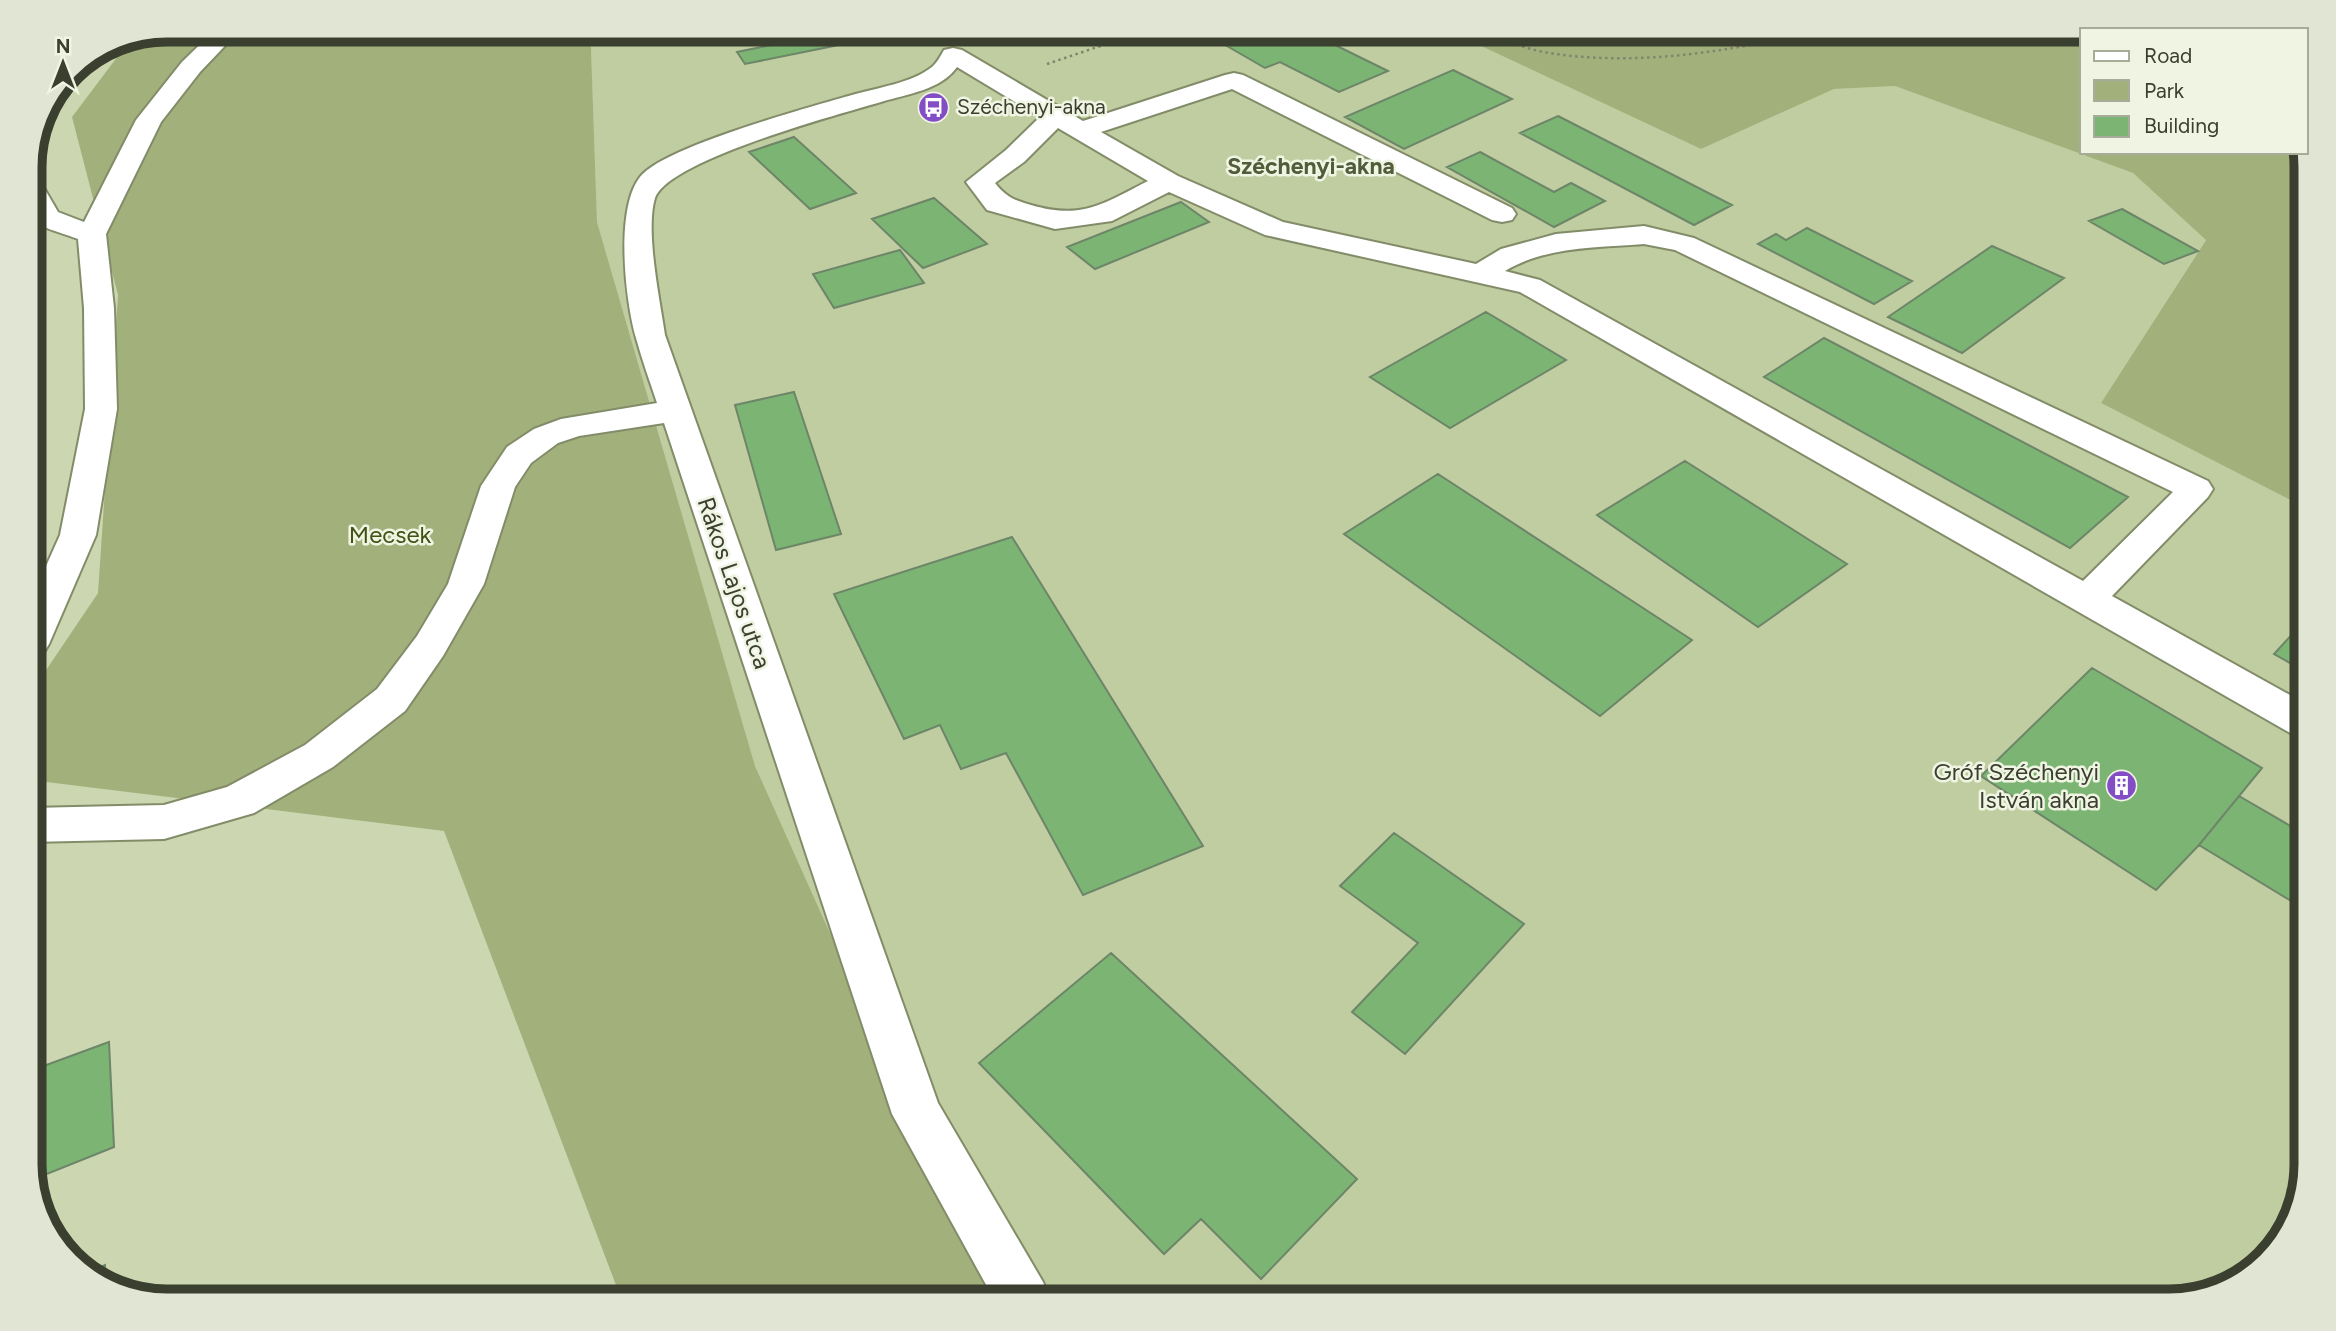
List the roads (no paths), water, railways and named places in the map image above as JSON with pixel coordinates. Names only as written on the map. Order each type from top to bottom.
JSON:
[{"type":"street","points":[[42,617],[78,535],[101,409],[99,308],[92,234],[149,120],[191,67],[216,42]]},
{"type":"street","points":[[948,42],[996,81],[1168,181],[1275,229],[1530,286],[2294,716]]},
{"type":"street","name":"Rákos Lajos utca","points":[[948,42],[941,72],[919,83],[800,118],[722,145],[676,164],[651,180],[641,199],[639,263],[650,335],[917,1114],[1017,1289]]},
{"type":"street","points":[[1080,130],[1234,80],[1502,214]]},
{"type":"street","points":[[1056,116],[1015,156],[980,182],[997,204],[1055,221],[1090,217],[1102,215],[1168,181]]},
{"type":"street","points":[[42,209],[47,218],[92,234]]},
{"type":"street","points":[[1480,274],[1511,255],[1556,243],[1644,235],[1684,244],[2196,489],[2087,599]]},
{"type":"street","points":[[42,825],[164,822],[239,801],[319,756],[391,701],[430,646],[466,584],[498,486],[519,454],[546,436],[573,426],[676,411]]},
{"type":"place","name":"Széchenyi-akna","points":[[934,107]]},
{"type":"place","name":"Gróf Széchenyi István akna","points":[[2122,786]]},
{"type":"district","name":"Széchenyi-akna","points":[[1311,166]]},
{"type":"park label","name":"Mecsek","points":[[390,535]]}]
